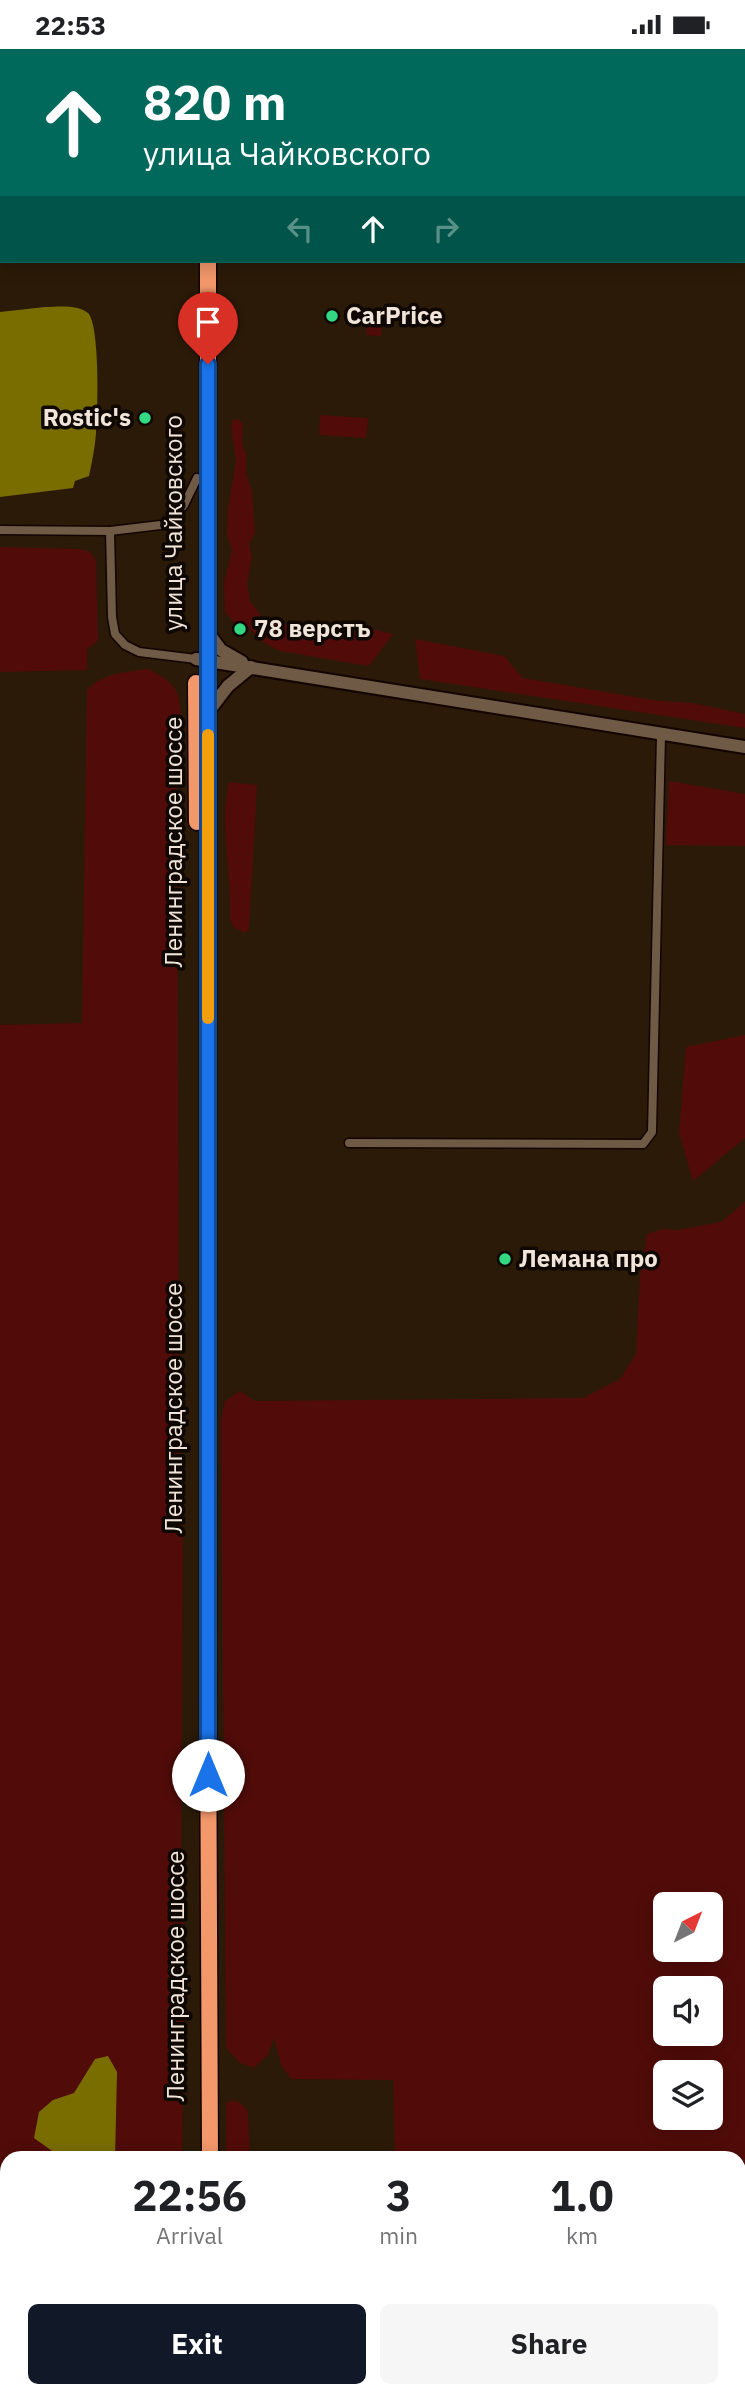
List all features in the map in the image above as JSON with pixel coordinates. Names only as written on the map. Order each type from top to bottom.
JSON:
[{"type":"highway","name":"улица Чайковского","points":[[197,263],[197,478],[201,660]]},
{"type":"highway","name":"улица Чайковского","points":[[201,660],[207,631],[208,263]]},
{"type":"highway","name":"Ленинградское шоссе","points":[[201,660],[208,712],[210,2151]]},
{"type":"highway","name":"Ленинградское шоссе","points":[[200,2151],[201,660]]},
{"type":"street","points":[[0,530],[110,531],[169,524],[184,505],[197,478]]},
{"type":"street","points":[[110,531],[111,617],[115,634],[125,645],[139,652],[251,667],[745,747]]},
{"type":"street","points":[[207,631],[228,655],[251,667]]},
{"type":"street","points":[[208,712],[228,686],[251,667]]},
{"type":"street","points":[[349,1143],[642,1144],[652,1132],[661,735]]},
{"type":"shaded area","points":[[45,307],[78,308],[88,313],[92,321],[96,351],[97,407],[95,444],[89,476],[75,481],[73,488],[0,497],[0,312]]},
{"type":"shaded area","points":[[367,320],[382,321],[381,336],[366,335]]},
{"type":"shaded area","points":[[320,415],[368,418],[366,438],[319,435]]},
{"type":"shaded area","points":[[238,419],[243,424],[242,442],[246,455],[246,473],[252,492],[255,532],[249,545],[252,558],[247,583],[250,601],[262,617],[281,624],[350,624],[393,634],[369,666],[280,651],[263,642],[249,628],[236,625],[225,612],[224,583],[232,550],[227,535],[228,509],[236,461],[231,426],[233,420]]},
{"type":"shaded area","points":[[0,547],[78,549],[93,555],[96,561],[98,641],[87,649],[87,670],[0,672]]},
{"type":"shaded area","points":[[415,639],[504,656],[523,678],[659,701],[692,703],[745,714],[745,728],[420,679]]},
{"type":"shaded area","points":[[148,669],[159,675],[175,689],[181,709],[177,789],[179,1389],[183,1556],[181,1866],[185,1945],[182,2151],[0,2151],[0,1025],[82,1023],[87,690],[100,680],[123,672]]},
{"type":"shaded area","points":[[669,781],[745,794],[745,846],[666,845]]},
{"type":"shaded area","points":[[229,782],[257,785],[249,928],[246,933],[234,928],[230,919],[225,832]]},
{"type":"shaded area","points":[[745,1035],[745,1138],[693,1181],[679,1133],[686,1047]]},
{"type":"shaded area","points":[[745,1202],[745,2151],[395,2151],[393,2080],[291,2079],[281,2065],[274,2038],[268,2055],[254,2068],[240,2063],[226,2048],[221,1420],[225,1401],[240,1391],[255,1401],[583,1398],[620,1379],[636,1354],[640,1276],[647,1234],[662,1229],[678,1230],[721,1222]]},
{"type":"shaded area","points":[[108,2056],[117,2072],[115,2151],[52,2151],[34,2138],[39,2112],[53,2100],[74,2093],[95,2059]]},
{"type":"shaded area","points":[[235,2100],[248,2112],[250,2151],[226,2151],[226,2103]]},
{"type":"slow traffic","points":[[208,735],[208,1018]]},
{"type":"place","name":"CarPrice","points":[[332,316]]},
{"type":"place","name":"Rostic's","points":[[145,418]]},
{"type":"place","name":"78 верстъ","points":[[240,629]]},
{"type":"place","name":"Лемана про","points":[[505,1259]]},
{"type":"route","points":[[208,364],[208,1775]]}]
